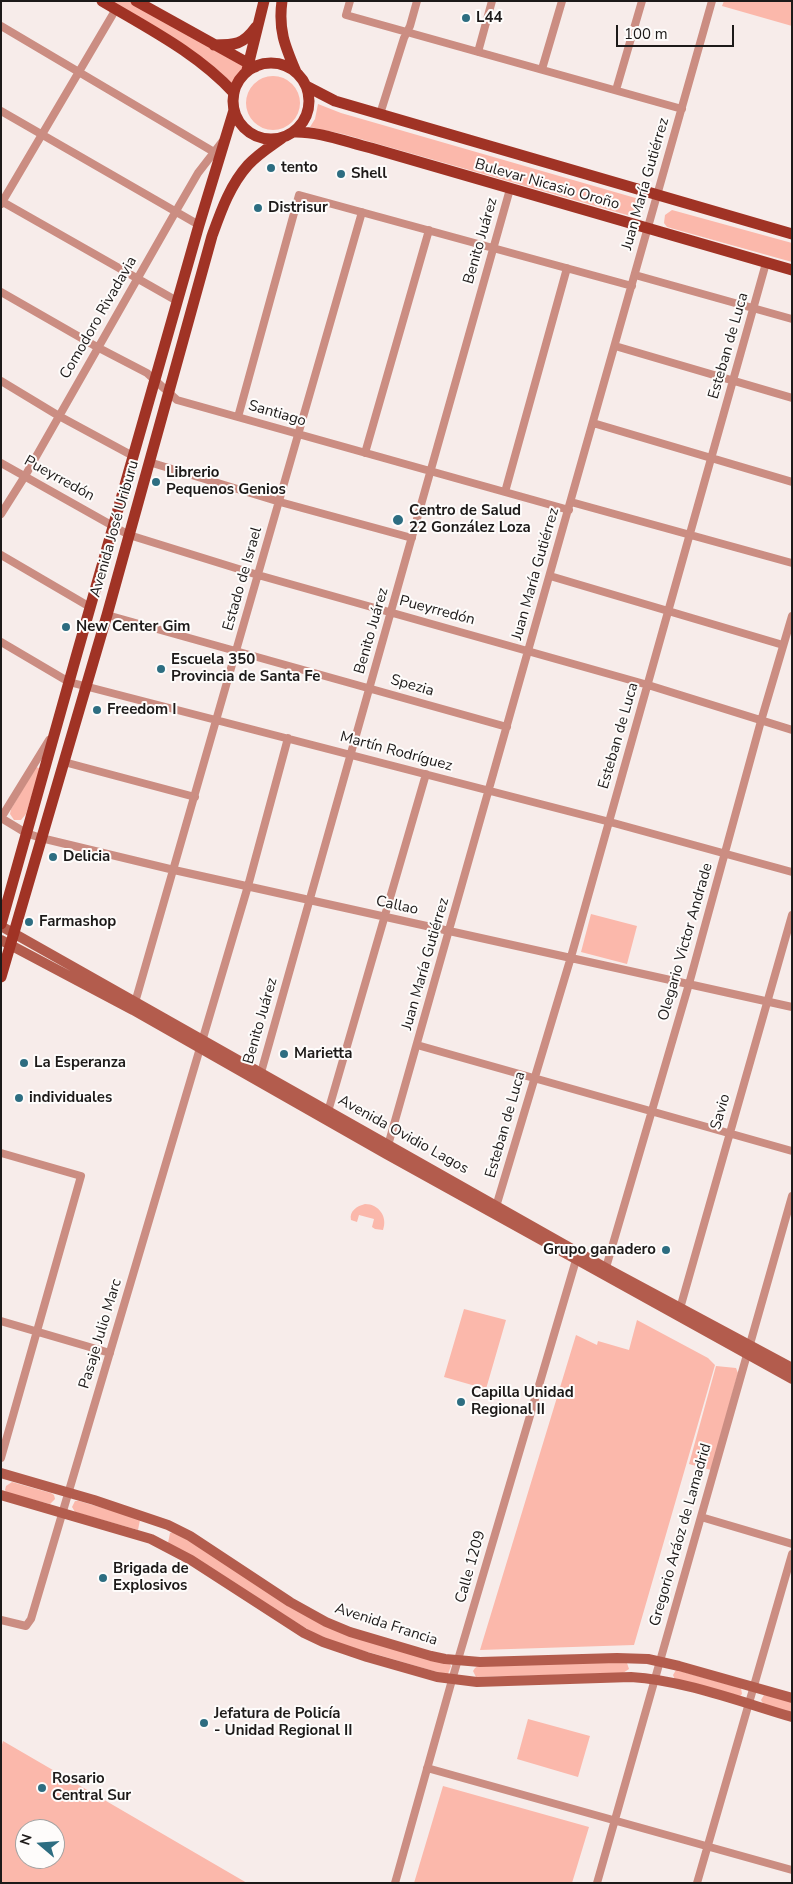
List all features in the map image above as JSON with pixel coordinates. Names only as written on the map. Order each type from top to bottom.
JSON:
[{"type":"main road","points":[[102,1],[181,47],[217,74],[234,93]]},
{"type":"main road","points":[[136,1],[214,45],[250,68]]},
{"type":"main road","points":[[250,68],[257,25],[264,1]]},
{"type":"main road","points":[[282,1],[280,28],[284,46],[296,72],[306,86],[309,99],[308,111],[302,123],[293,132],[282,138],[268,139],[255,136],[244,128],[234,110],[234,93],[240,79],[250,68],[264,64],[281,64],[296,72]]},
{"type":"main road","points":[[214,45],[236,45],[251,34],[257,25]]},
{"type":"main road","name":"Bulevar Nicasio Oroño","points":[[306,86],[335,102],[792,234]]},
{"type":"main road","name":"Avenida José Uriburu","points":[[1,925],[54,732],[178,301],[217,154],[225,138],[234,110]]},
{"type":"main road","name":"Bulevar Nicasio Oroño","points":[[293,132],[318,135],[362,146],[792,270]]},
{"type":"main road","name":"Avenida José Uriburu","points":[[1,977],[6,943],[14,933],[107,615],[212,236],[226,199],[235,183],[248,165],[282,138]]},
{"type":"street","points":[[350,1],[346,15],[682,108]]},
{"type":"street","points":[[380,114],[417,1]]},
{"type":"street","points":[[478,52],[492,1]]},
{"type":"street","points":[[542,70],[562,1]]},
{"type":"street","points":[[616,90],[642,1]]},
{"type":"street","name":"Juan María Gutiérrez","points":[[387,1149],[530,651],[712,1]]},
{"type":"street","points":[[116,9],[80,74],[2,202],[178,301]]},
{"type":"street","points":[[1,26],[217,154]]},
{"type":"street","points":[[1,111],[42,136],[176,210],[199,225]]},
{"type":"street","name":"Comodoro Rivadavia","points":[[1,514],[60,416],[97,347],[198,173],[217,154]]},
{"type":"street","name":"Benito Juárez","points":[[260,1076],[510,189]]},
{"type":"street","points":[[238,418],[300,195],[632,286]]},
{"type":"street","name":"Estado de Israel","points":[[134,1006],[362,212]]},
{"type":"street","points":[[365,453],[428,230]]},
{"type":"street","name":"Esteban de Luca","points":[[495,1210],[610,822],[766,263]]},
{"type":"street","points":[[505,492],[567,268]]},
{"type":"street","points":[[635,275],[792,319]]},
{"type":"street","name":"Santiago","points":[[1,292],[97,347],[147,373],[177,400],[505,492],[690,535],[792,563]]},
{"type":"street","points":[[615,346],[792,398]]},
{"type":"street","points":[[1,381],[133,456]]},
{"type":"street","points":[[593,424],[792,482]]},
{"type":"street","points":[[149,462],[280,502],[412,538]]},
{"type":"street","name":"Pueyrredón","points":[[1,463],[129,535],[258,575],[648,685],[792,730]]},
{"type":"street","points":[[1,555],[90,607]]},
{"type":"street","points":[[550,576],[783,645]]},
{"type":"street","name":"Spezia","points":[[107,615],[507,727]]},
{"type":"street","name":"Olegario Victor Andrade","points":[[605,1271],[689,984],[761,721],[792,616]]},
{"type":"street","name":"Martín Rodríguez","points":[[1,642],[69,682],[610,822],[792,872]]},
{"type":"street","points":[[1,818],[54,732]]},
{"type":"street","name":"Pasaje Julio Marc","points":[[1,1620],[26,1626],[31,1619],[202,1044],[248,886],[288,738]]},
{"type":"street","points":[[64,762],[194,797]]},
{"type":"street","points":[[327,1115],[426,774]]},
{"type":"street","name":"Callao","points":[[1,818],[26,833],[41,838],[174,870],[792,1007]]},
{"type":"street","name":"Savio","points":[[679,1312],[792,915]]},
{"type":"street","name":"Avenida Ovidio Lagos","points":[[1,925],[134,1006],[495,1210],[748,1350],[792,1379]]},
{"type":"street","name":"Avenida Ovidio Lagos","points":[[6,943],[134,1006]]},
{"type":"street","points":[[417,1045],[792,1151]]},
{"type":"street","points":[[1,1153],[81,1176],[1,1458]]},
{"type":"street","name":"Gregorio Aráoz de Lamadrid","points":[[597,1883],[792,1196]]},
{"type":"street","name":"Avenida Ovidio Lagos","points":[[495,1210],[576,1260],[605,1271]]},
{"type":"street","name":"Calle 1209","points":[[395,1883],[452,1680],[576,1260]]},
{"type":"street","points":[[1,1321],[110,1353]]},
{"type":"street","name":"Avenida Ovidio Lagos","points":[[748,1350],[792,1368]]},
{"type":"street","name":"Avenida Francia","points":[[1,1473],[168,1525],[222,1556],[290,1602],[338,1628],[431,1656],[458,1661],[503,1662],[617,1658],[660,1661],[792,1698]]},
{"type":"street","points":[[1,1495],[63,1512],[159,1543],[191,1560],[279,1618],[323,1642],[367,1657],[452,1680],[498,1683],[631,1677],[655,1679],[792,1717]]},
{"type":"street","points":[[701,1517],[792,1544]]},
{"type":"street","points":[[697,1883],[792,1554]]},
{"type":"street","points":[[427,1768],[792,1870]]},
{"type":"shaded area","points":[[102,1],[136,1],[248,64],[246,72],[234,93],[217,74]]},
{"type":"shaded area","points":[[724,1],[792,1],[792,26],[722,6]]},
{"type":"shaded area","points":[[268,76],[278,76],[288,80],[296,88],[300,103],[296,118],[288,126],[278,130],[268,130],[258,126],[250,118],[246,108],[246,98],[250,88],[258,80]]},
{"type":"shaded area","points":[[318,104],[341,113],[639,199],[643,207],[640,216],[634,217],[343,134],[310,127],[315,119]]},
{"type":"shaded area","points":[[672,210],[792,243],[792,262],[667,227],[664,223],[665,215]]},
{"type":"shaded area","points":[[36,767],[39,768],[39,772],[26,814],[21,820],[14,820],[10,814],[11,809]]},
{"type":"shaded area","points":[[591,914],[637,926],[627,964],[581,952]]},
{"type":"shaded area","points":[[365,1204],[374,1206],[381,1212],[384,1220],[383,1230],[372,1227],[374,1219],[359,1215],[357,1222],[351,1220],[351,1214],[354,1209]]},
{"type":"shaded area","points":[[464,1309],[506,1320],[486,1389],[444,1377]]},
{"type":"shaded area","points":[[637,1320],[708,1358],[715,1365],[634,1645],[480,1650],[576,1335],[597,1345],[598,1341],[629,1350]]},
{"type":"shaded area","points":[[716,1366],[736,1368],[738,1373],[711,1470],[689,1464]]},
{"type":"shaded area","points":[[12,1482],[51,1493],[55,1499],[50,1504],[7,1493],[5,1490],[6,1486]]},
{"type":"shaded area","points":[[75,1501],[137,1518],[140,1520],[138,1530],[75,1512],[72,1507]]},
{"type":"shaded area","points":[[173,1532],[199,1546],[293,1608],[449,1663],[451,1666],[448,1674],[337,1643],[312,1632],[168,1543],[170,1533]]},
{"type":"shaded area","points":[[621,1661],[627,1663],[629,1669],[623,1673],[476,1677],[473,1671],[478,1666]]},
{"type":"shaded area","points":[[676,1670],[741,1688],[742,1694],[740,1696],[675,1680],[673,1675]]},
{"type":"shaded area","points":[[764,1695],[792,1701],[792,1713],[764,1705],[761,1700]]},
{"type":"shaded area","points":[[528,1719],[590,1736],[578,1777],[517,1759]]},
{"type":"shaded area","name":"Rosario Central Sur","points":[[3,1741],[247,1883],[1,1883],[1,1748]]},
{"type":"shaded area","points":[[443,1786],[589,1827],[572,1883],[414,1883]]},
{"type":"place","name":"L44","points":[[466,18]]},
{"type":"place","name":"tento","points":[[271,168]]},
{"type":"place","name":"Shell","points":[[341,174]]},
{"type":"place","name":"Distrisur","points":[[258,208]]},
{"type":"place","name":"Librerio Pequenos Genios","points":[[156,482]]},
{"type":"place","name":"Centro de Salud 22 González Loza","points":[[398,520]]},
{"type":"place","name":"New Center Gim","points":[[66,627]]},
{"type":"place","name":"Escuela 350 Provincia de Santa Fe","points":[[161,669]]},
{"type":"place","name":"Freedom I","points":[[97,710]]},
{"type":"place","name":"Delicia","points":[[53,857]]},
{"type":"place","name":"Farmashop","points":[[29,922]]},
{"type":"place","name":"Marietta","points":[[284,1054]]},
{"type":"place","name":"La Esperanza","points":[[24,1063]]},
{"type":"place","name":"individuales","points":[[19,1098]]},
{"type":"place","name":"Grupo ganadero","points":[[666,1250]]},
{"type":"place","name":"Capilla Unidad Regional II","points":[[461,1402]]},
{"type":"place","name":"Brigada de Explosivos","points":[[103,1578]]},
{"type":"place","name":"Jefatura de Policía - Unidad Regional II","points":[[204,1723]]},
{"type":"place","name":"Rosario Central Sur","points":[[42,1788]]}]
